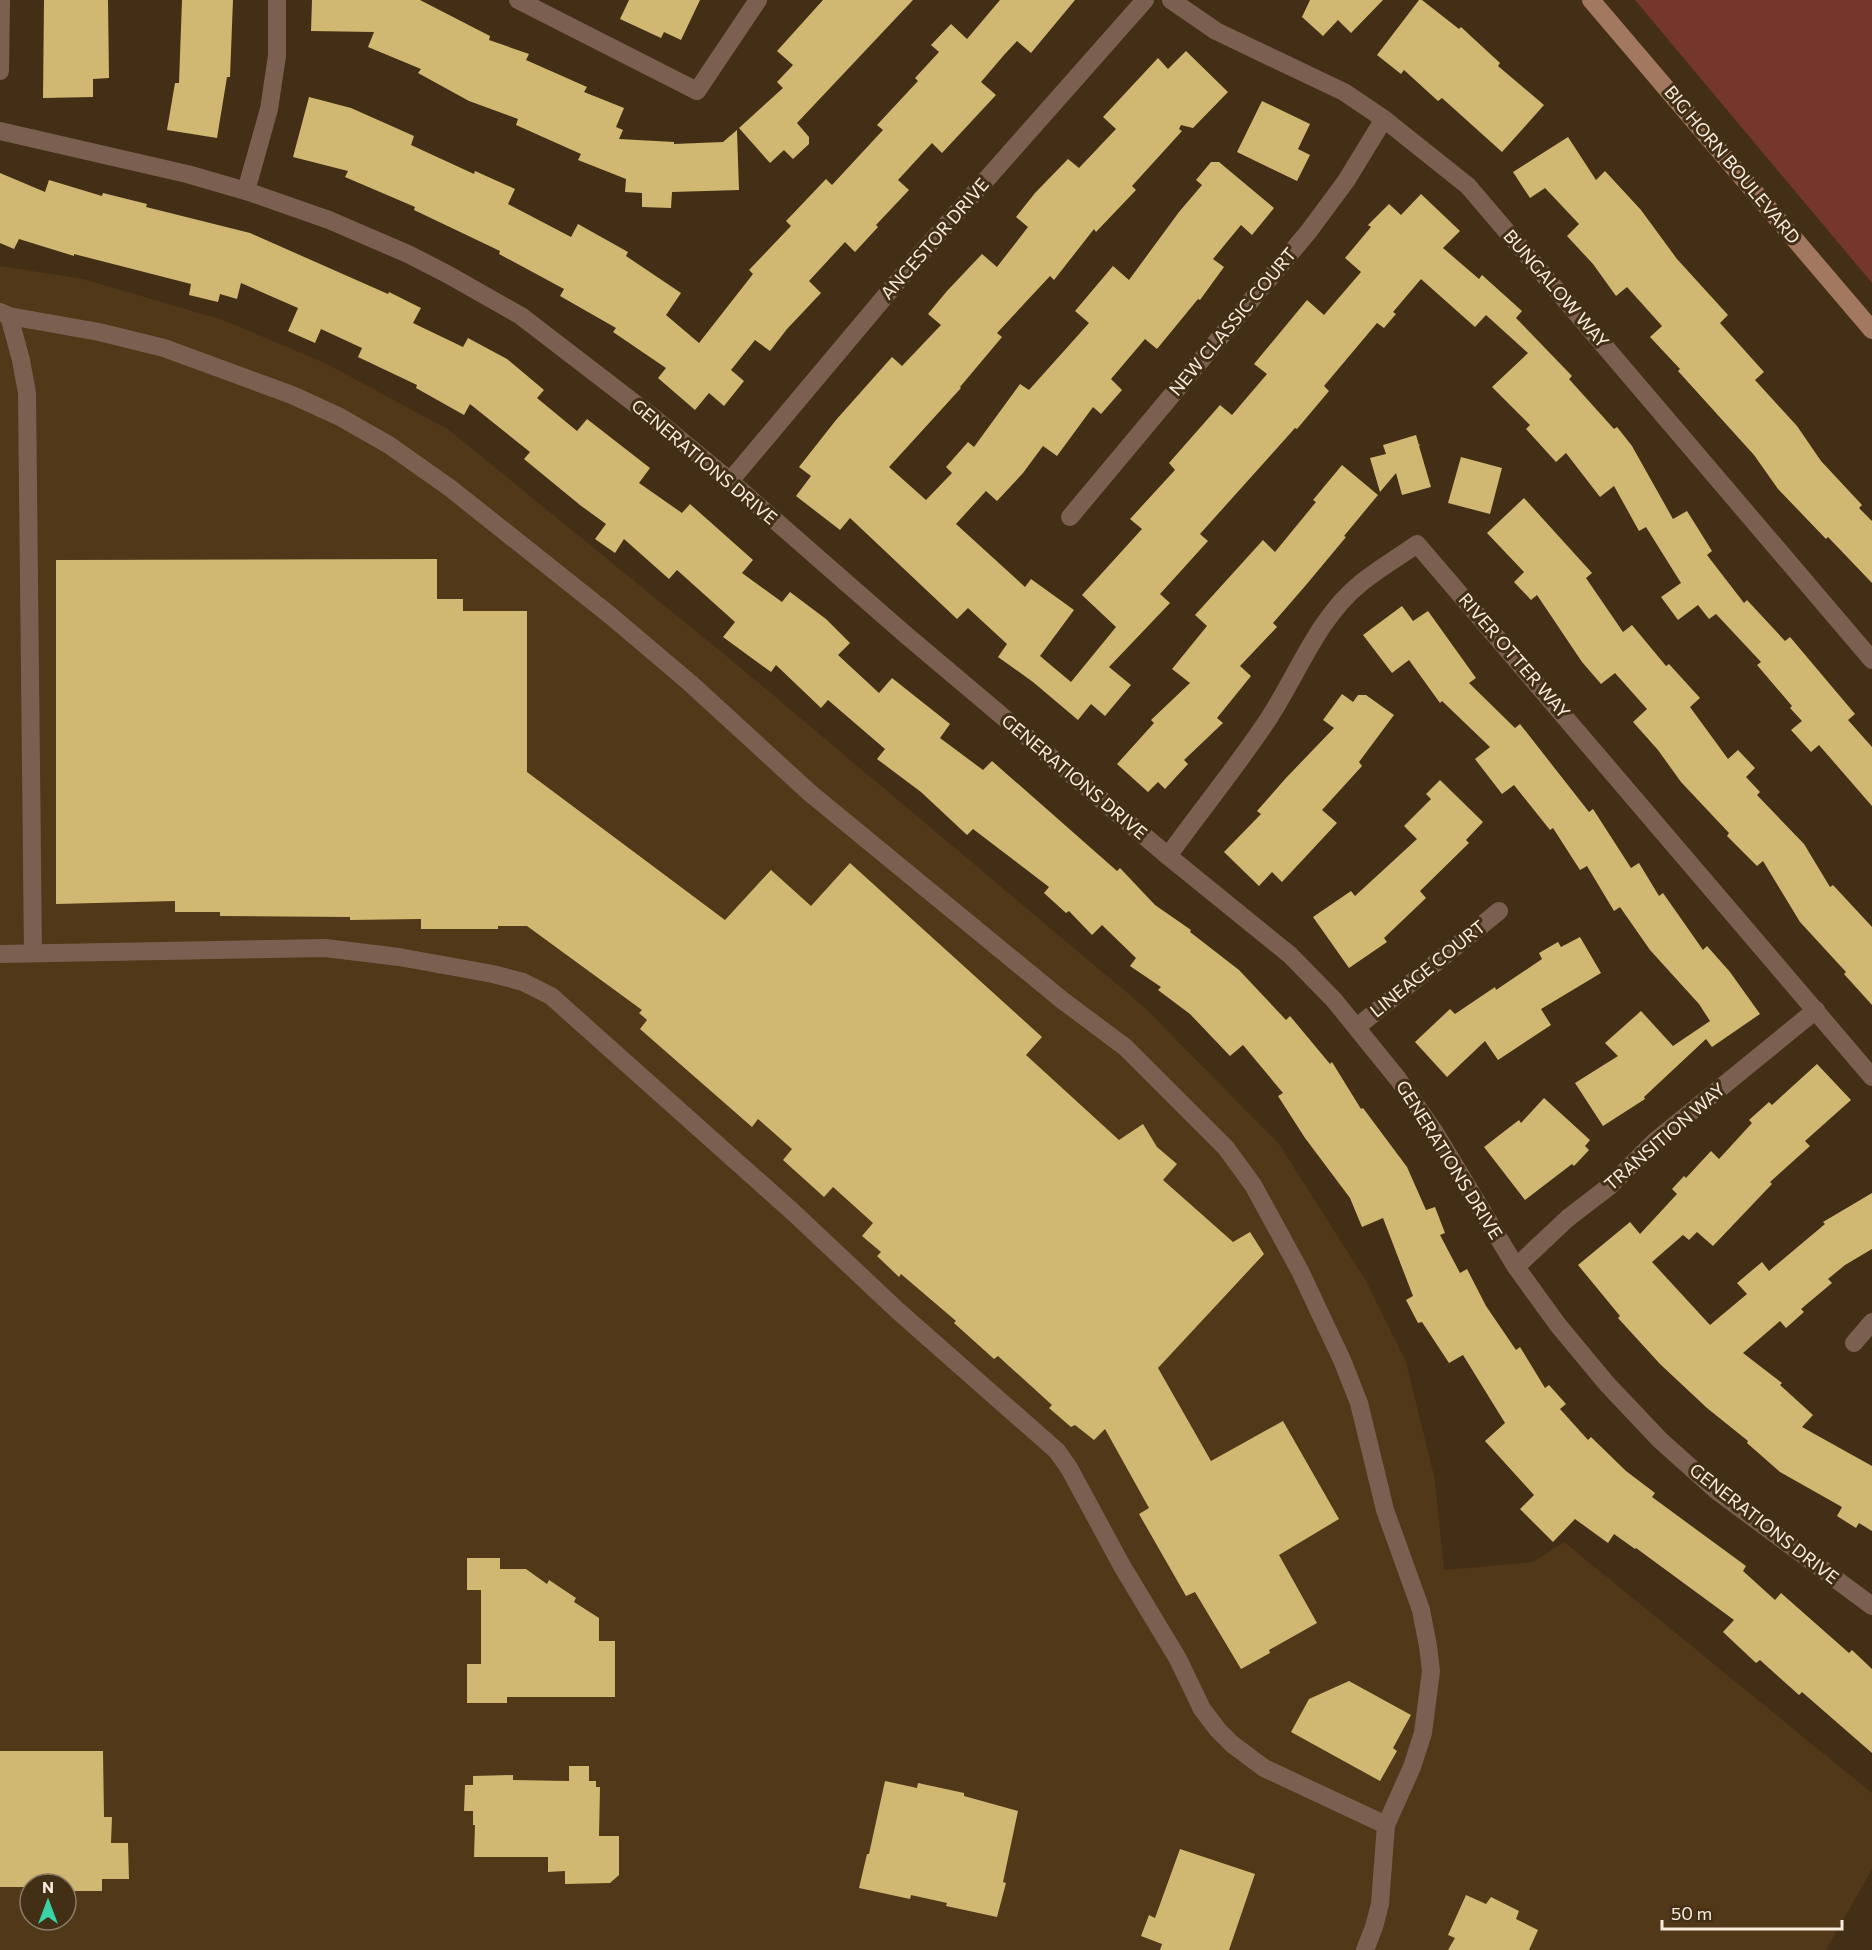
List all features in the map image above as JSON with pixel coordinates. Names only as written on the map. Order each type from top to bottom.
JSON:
[{"type":"main road","name":"BIG HORN BOULEVARD","points":[[1591,0],[1872,330]]},
{"type":"street","points":[[0,72],[1,0]]},
{"type":"street","points":[[246,190],[269,109],[277,56],[277,0]]},
{"type":"street","points":[[518,0],[697,91],[758,0]]},
{"type":"street","name":"ANCESTOR DRIVE","points":[[730,481],[924,250],[1145,0]]},
{"type":"street","name":"BUNGALOW WAY","points":[[1171,0],[1216,31],[1344,92],[1384,119],[1468,186],[1872,660]]},
{"type":"street","name":"NEW CLASSIC COURT","points":[[1070,517],[1309,231],[1346,181],[1384,119]]},
{"type":"street","name":"GENERATIONS DRIVE","points":[[0,131],[246,190],[330,220],[408,254],[521,316],[655,419],[730,481],[906,635],[1168,856],[1290,955],[1334,1000],[1398,1079],[1434,1131],[1516,1267],[1558,1325],[1593,1367],[1660,1440],[1717,1491],[1872,1606]]},
{"type":"street","points":[[5,314],[21,360],[27,393],[33,953]]},
{"type":"street","points":[[5,314],[99,332],[164,348],[292,395],[340,417],[389,446],[450,488],[611,616],[690,683],[810,793],[1044,985],[1125,1047],[1226,1148],[1253,1185],[1295,1262],[1342,1360],[1359,1403],[1385,1510],[1421,1610],[1431,1671],[1423,1733],[1412,1767],[1386,1825],[1380,1904],[1365,1950]]},
{"type":"street","name":"RIVER OTTER WAY","points":[[1168,856],[1263,727],[1279,703],[1307,651],[1341,604],[1360,584],[1418,544],[1872,1077]]},
{"type":"street","name":"LINEAGE COURT","points":[[1357,1027],[1499,911]]},
{"type":"street","points":[[0,954],[282,948],[342,950],[399,957],[493,974],[530,984],[551,996],[790,1209],[897,1310],[1057,1450],[1122,1566],[1178,1659],[1202,1710],[1232,1744],[1264,1768],[1386,1825]]},
{"type":"street","name":"TRANSITION WAY","points":[[1516,1267],[1568,1218],[1611,1185],[1654,1142],[1816,1010]]},
{"type":"street","points":[[1854,1343],[1872,1322]]},
{"type":"shaded area","points":[[1635,0],[1872,0],[1872,283]]},
{"type":"shaded area","points":[[0,266],[83,279],[223,320],[327,364],[449,430],[736,664],[1144,1007],[1279,1144],[1366,1281],[1406,1362],[1435,1480],[1444,1570],[1533,1562],[1564,1542],[1872,1793],[1872,1869],[1826,1950],[0,1950]]},
{"type":"building","points":[[44,0],[108,0],[109,78],[93,79],[93,97],[43,98]]},
{"type":"building","points":[[182,0],[233,0],[230,77],[227,77],[217,138],[167,130],[175,83],[179,83]]},
{"type":"building","points":[[312,0],[420,0],[490,36],[489,40],[529,54],[526,60],[587,87],[584,92],[624,108],[616,127],[623,130],[619,139],[674,142],[674,144],[723,142],[737,130],[739,190],[672,192],[671,208],[642,207],[642,193],[625,192],[626,179],[578,160],[581,154],[516,125],[518,119],[469,101],[418,73],[421,69],[368,47],[374,32],[311,31]]},
{"type":"building","points":[[629,0],[700,0],[681,40],[664,32],[661,38],[620,19]]},
{"type":"building","points":[[823,0],[913,0],[797,123],[809,137],[809,144],[793,159],[784,150],[770,163],[739,128],[783,88],[777,82],[793,65],[777,51]]},
{"type":"building","points":[[1000,0],[1075,0],[1031,53],[1017,41],[1004,55],[981,82],[996,95],[942,153],[932,143],[898,180],[909,190],[876,225],[878,227],[855,252],[845,242],[809,281],[821,293],[770,351],[755,340],[731,370],[744,381],[724,406],[709,393],[695,410],[658,378],[666,368],[613,332],[616,328],[560,296],[564,289],[499,254],[500,251],[414,210],[415,207],[345,177],[348,171],[293,157],[309,97],[351,108],[414,136],[411,145],[474,174],[475,171],[515,189],[508,204],[571,237],[578,224],[628,252],[626,256],[681,293],[666,315],[699,343],[753,274],[749,270],[791,226],[786,221],[826,179],[832,185],[883,130],[877,125],[918,81],[915,78],[939,52],[931,45],[951,24],[967,39]]},
{"type":"building","points":[[1310,0],[1383,0],[1351,33],[1338,20],[1323,36],[1302,17]]},
{"type":"building","points":[[1419,0],[1459,29],[1461,27],[1500,63],[1498,66],[1544,105],[1502,152],[1442,98],[1438,101],[1404,70],[1401,74],[1377,55]]},
{"type":"building","points":[[1186,51],[1228,92],[1193,128],[1181,125],[1179,129],[1182,131],[1132,186],[1136,190],[1096,232],[1094,229],[1054,280],[1050,276],[997,333],[1002,337],[961,388],[889,467],[926,500],[952,473],[946,467],[968,442],[974,447],[1020,384],[1029,390],[1089,323],[1075,311],[1113,266],[1129,280],[1202,185],[1196,180],[1211,162],[1219,162],[1274,208],[1252,235],[1241,225],[1213,259],[1224,267],[1200,300],[1198,299],[1157,349],[1145,339],[1111,379],[1122,390],[1101,414],[1093,407],[1057,456],[1043,446],[1023,473],[997,501],[986,491],[956,524],[1025,587],[1031,579],[1074,610],[1040,656],[1071,682],[1116,627],[1082,595],[1142,529],[1130,519],[1175,470],[1169,463],[1220,405],[1232,415],[1267,374],[1254,364],[1307,300],[1324,315],[1361,272],[1345,258],[1371,227],[1368,225],[1389,204],[1401,215],[1421,194],[1460,231],[1443,248],[1479,279],[1482,275],[1522,311],[1516,318],[1572,376],[1569,379],[1614,429],[1617,427],[1632,446],[1673,519],[1687,511],[1712,551],[1707,555],[1744,603],[1747,600],[1785,641],[1790,637],[1855,714],[1848,720],[1872,747],[1872,806],[1819,745],[1811,752],[1791,730],[1802,721],[1757,665],[1761,662],[1716,614],[1709,619],[1698,605],[1678,620],[1661,597],[1681,583],[1646,527],[1639,531],[1614,486],[1600,497],[1566,453],[1556,462],[1526,429],[1530,425],[1492,387],[1528,353],[1486,315],[1475,327],[1421,279],[1393,312],[1396,314],[1384,328],[1377,323],[1324,386],[1329,391],[1297,429],[1295,428],[1200,534],[1208,541],[1160,594],[1170,603],[1109,667],[1131,685],[1105,716],[1091,704],[1078,720],[1033,682],[998,657],[1007,644],[968,608],[957,619],[850,518],[840,530],[796,496],[811,476],[799,467],[836,420],[892,357],[902,366],[941,325],[928,314],[947,291],[982,254],[997,267],[1028,227],[1016,217],[1035,193],[1068,159],[1079,168],[1116,129],[1103,117],[1158,58],[1168,69]]},
{"type":"building","points":[[1262,101],[1310,124],[1298,149],[1310,155],[1297,181],[1237,152]]},
{"type":"building","points":[[1568,137],[1596,180],[1605,171],[1641,210],[1677,259],[1728,315],[1720,323],[1764,372],[1755,380],[1797,426],[1821,461],[1862,505],[1859,508],[1872,521],[1872,583],[1778,489],[1754,455],[1650,337],[1662,326],[1627,287],[1616,296],[1593,264],[1567,236],[1579,224],[1545,188],[1530,198],[1513,172]]},
{"type":"building","points":[[0,173],[45,192],[49,180],[102,196],[103,193],[147,204],[146,207],[250,233],[388,294],[389,292],[421,308],[413,323],[463,347],[468,338],[507,359],[544,390],[537,398],[577,431],[587,419],[650,468],[639,483],[682,513],[690,504],[753,560],[742,573],[782,602],[790,592],[826,619],[850,643],[838,655],[879,693],[892,678],[950,724],[940,738],[983,770],[992,761],[1117,871],[1120,868],[1155,905],[1191,930],[1190,932],[1239,970],[1286,1020],[1290,1016],[1330,1064],[1332,1062],[1361,1109],[1363,1108],[1407,1167],[1426,1210],[1435,1207],[1445,1233],[1440,1235],[1460,1273],[1467,1269],[1486,1306],[1516,1350],[1520,1347],[1545,1388],[1549,1385],[1566,1404],[1560,1409],[1588,1440],[1591,1437],[1626,1471],[1655,1493],[1652,1497],[1746,1566],[1743,1571],[1775,1600],[1781,1593],[1849,1653],[1852,1650],[1872,1669],[1872,1753],[1802,1692],[1799,1695],[1760,1660],[1756,1663],[1723,1632],[1734,1620],[1636,1548],[1614,1534],[1608,1543],[1575,1519],[1553,1542],[1520,1509],[1534,1495],[1485,1441],[1505,1423],[1463,1355],[1449,1363],[1422,1322],[1418,1323],[1406,1300],[1413,1296],[1383,1218],[1362,1227],[1350,1198],[1305,1138],[1278,1096],[1283,1093],[1243,1045],[1230,1056],[1190,1014],[1158,990],[1161,987],[1130,966],[1136,958],[1102,925],[1092,935],[1069,911],[1066,913],[1044,893],[1049,887],[973,829],[967,835],[921,792],[877,759],[885,749],[828,700],[821,708],[776,665],[771,672],[723,637],[735,622],[677,570],[669,579],[624,539],[615,553],[595,539],[606,524],[524,459],[530,452],[470,404],[464,415],[416,388],[417,385],[358,357],[362,348],[321,329],[315,343],[288,331],[298,308],[241,283],[237,299],[220,294],[218,302],[189,295],[191,284],[74,254],[74,256],[19,239],[14,249],[0,243]]},
{"type":"building","points":[[1416,435],[1419,445],[1421,444],[1419,446],[1431,487],[1402,495],[1396,473],[1380,492],[1370,458],[1386,454],[1383,445]]},
{"type":"building","points":[[1461,457],[1502,468],[1490,514],[1448,503]]},
{"type":"building","points":[[1342,465],[1378,495],[1344,536],[1346,537],[1273,623],[1277,627],[1240,666],[1251,676],[1217,718],[1223,723],[1184,760],[1188,764],[1165,789],[1158,782],[1148,792],[1117,764],[1154,723],[1151,720],[1190,683],[1172,669],[1207,626],[1195,615],[1263,540],[1275,552],[1316,502],[1313,500]]},
{"type":"building","points":[[1524,498],[1592,573],[1586,578],[1623,632],[1632,625],[1666,666],[1669,664],[1700,698],[1690,707],[1728,759],[1738,750],[1755,768],[1746,777],[1760,792],[1757,795],[1804,844],[1830,887],[1833,885],[1872,927],[1872,1005],[1844,974],[1846,972],[1800,922],[1763,861],[1757,866],[1727,836],[1729,833],[1681,782],[1658,750],[1633,722],[1647,709],[1615,673],[1601,684],[1582,662],[1537,595],[1531,600],[1514,582],[1524,572],[1487,533]]},
{"type":"building","points":[[437,559],[437,599],[463,599],[463,611],[527,611],[527,772],[725,920],[771,870],[811,906],[850,863],[1042,1037],[1026,1055],[1119,1140],[1143,1124],[1157,1147],[1177,1164],[1163,1180],[1233,1242],[1250,1232],[1264,1254],[1158,1368],[1211,1461],[1283,1421],[1339,1519],[1279,1555],[1317,1623],[1241,1669],[1195,1592],[1186,1596],[1139,1514],[1149,1508],[1105,1429],[1094,1440],[1075,1425],[1071,1427],[1049,1408],[1052,1405],[998,1356],[994,1359],[954,1323],[956,1321],[901,1274],[899,1277],[877,1256],[881,1252],[862,1236],[873,1223],[833,1187],[824,1197],[783,1160],[792,1149],[758,1119],[752,1127],[640,1029],[647,1020],[639,1013],[642,1010],[527,926],[498,926],[498,929],[421,929],[421,919],[350,920],[350,917],[220,916],[220,912],[175,912],[175,901],[56,904],[56,560]]},
{"type":"building","points":[[1402,606],[1413,621],[1428,611],[1476,678],[1469,683],[1515,728],[1520,724],[1589,812],[1593,809],[1631,868],[1639,863],[1659,896],[1663,893],[1703,950],[1707,946],[1730,972],[1760,1014],[1712,1047],[1706,1039],[1644,1097],[1645,1099],[1603,1126],[1575,1083],[1618,1056],[1605,1043],[1641,1011],[1673,1046],[1710,1021],[1699,1004],[1650,950],[1620,907],[1614,911],[1587,866],[1580,870],[1553,828],[1550,830],[1514,785],[1502,794],[1475,759],[1490,747],[1442,701],[1440,703],[1409,660],[1392,673],[1363,635]]},
{"type":"building","points":[[1342,694],[1353,702],[1358,695],[1366,695],[1394,715],[1359,762],[1362,766],[1322,810],[1337,823],[1282,882],[1272,872],[1259,886],[1224,852],[1261,814],[1257,811],[1286,778],[1334,728],[1323,720]]},
{"type":"building","points":[[1440,780],[1483,822],[1466,840],[1469,843],[1420,891],[1426,898],[1384,938],[1387,942],[1349,968],[1313,917],[1351,891],[1355,896],[1417,839],[1404,826],[1431,799],[1426,794]]},
{"type":"building","points":[[1580,937],[1601,973],[1541,1009],[1551,1025],[1498,1060],[1485,1041],[1447,1077],[1415,1042],[1450,1009],[1455,1014],[1542,959],[1539,953],[1558,942],[1561,947]]},
{"type":"building","points":[[1817,1064],[1851,1100],[1805,1141],[1810,1146],[1770,1182],[1772,1184],[1713,1246],[1697,1232],[1689,1240],[1683,1235],[1652,1262],[1710,1325],[1747,1294],[1737,1283],[1762,1262],[1769,1271],[1825,1224],[1823,1222],[1872,1193],[1872,1249],[1845,1265],[1828,1279],[1832,1283],[1801,1309],[1804,1312],[1786,1328],[1780,1321],[1743,1353],[1782,1383],[1780,1385],[1813,1415],[1802,1427],[1872,1466],[1872,1531],[1859,1523],[1856,1528],[1837,1516],[1842,1507],[1780,1472],[1747,1443],[1748,1441],[1707,1408],[1660,1364],[1618,1318],[1620,1316],[1578,1265],[1630,1222],[1640,1234],[1677,1194],[1672,1189],[1684,1176],[1686,1178],[1711,1151],[1719,1159],[1752,1123],[1749,1120],[1769,1102],[1772,1105]]},
{"type":"building","points":[[1544,1098],[1590,1140],[1585,1146],[1589,1150],[1574,1166],[1572,1164],[1525,1200],[1484,1147],[1519,1120],[1521,1123]]},
{"type":"building","points":[[467,1558],[500,1558],[500,1569],[526,1569],[547,1584],[549,1580],[576,1598],[574,1602],[599,1618],[599,1641],[615,1641],[615,1697],[507,1697],[507,1703],[467,1703],[467,1664],[481,1664],[481,1590],[467,1590]]},
{"type":"building","points":[[1349,1681],[1411,1715],[1393,1748],[1397,1751],[1380,1781],[1291,1732],[1309,1699]]},
{"type":"building","points":[[0,1751],[103,1751],[104,1817],[112,1817],[111,1843],[128,1843],[129,1879],[102,1879],[102,1891],[78,1891],[78,1872],[18,1872],[18,1887],[0,1887]]},
{"type":"building","points":[[569,1766],[589,1766],[589,1781],[596,1781],[596,1787],[600,1787],[599,1836],[619,1836],[619,1875],[610,1883],[565,1884],[565,1871],[548,1872],[548,1857],[474,1857],[473,1811],[464,1811],[465,1785],[473,1785],[473,1776],[513,1775],[513,1780],[569,1781]]},
{"type":"building","points":[[885,1781],[917,1788],[918,1783],[964,1793],[964,1796],[1018,1811],[1003,1882],[1006,1883],[997,1917],[946,1906],[947,1903],[911,1895],[910,1899],[859,1888]]},
{"type":"building","points":[[1180,1849],[1255,1874],[1229,1950],[1160,1950],[1162,1944],[1141,1936],[1149,1915],[1155,1918]]},
{"type":"building","points":[[1466,1895],[1486,1904],[1491,1897],[1519,1911],[1516,1919],[1538,1930],[1529,1950],[1448,1950],[1455,1938],[1448,1935]]}]
